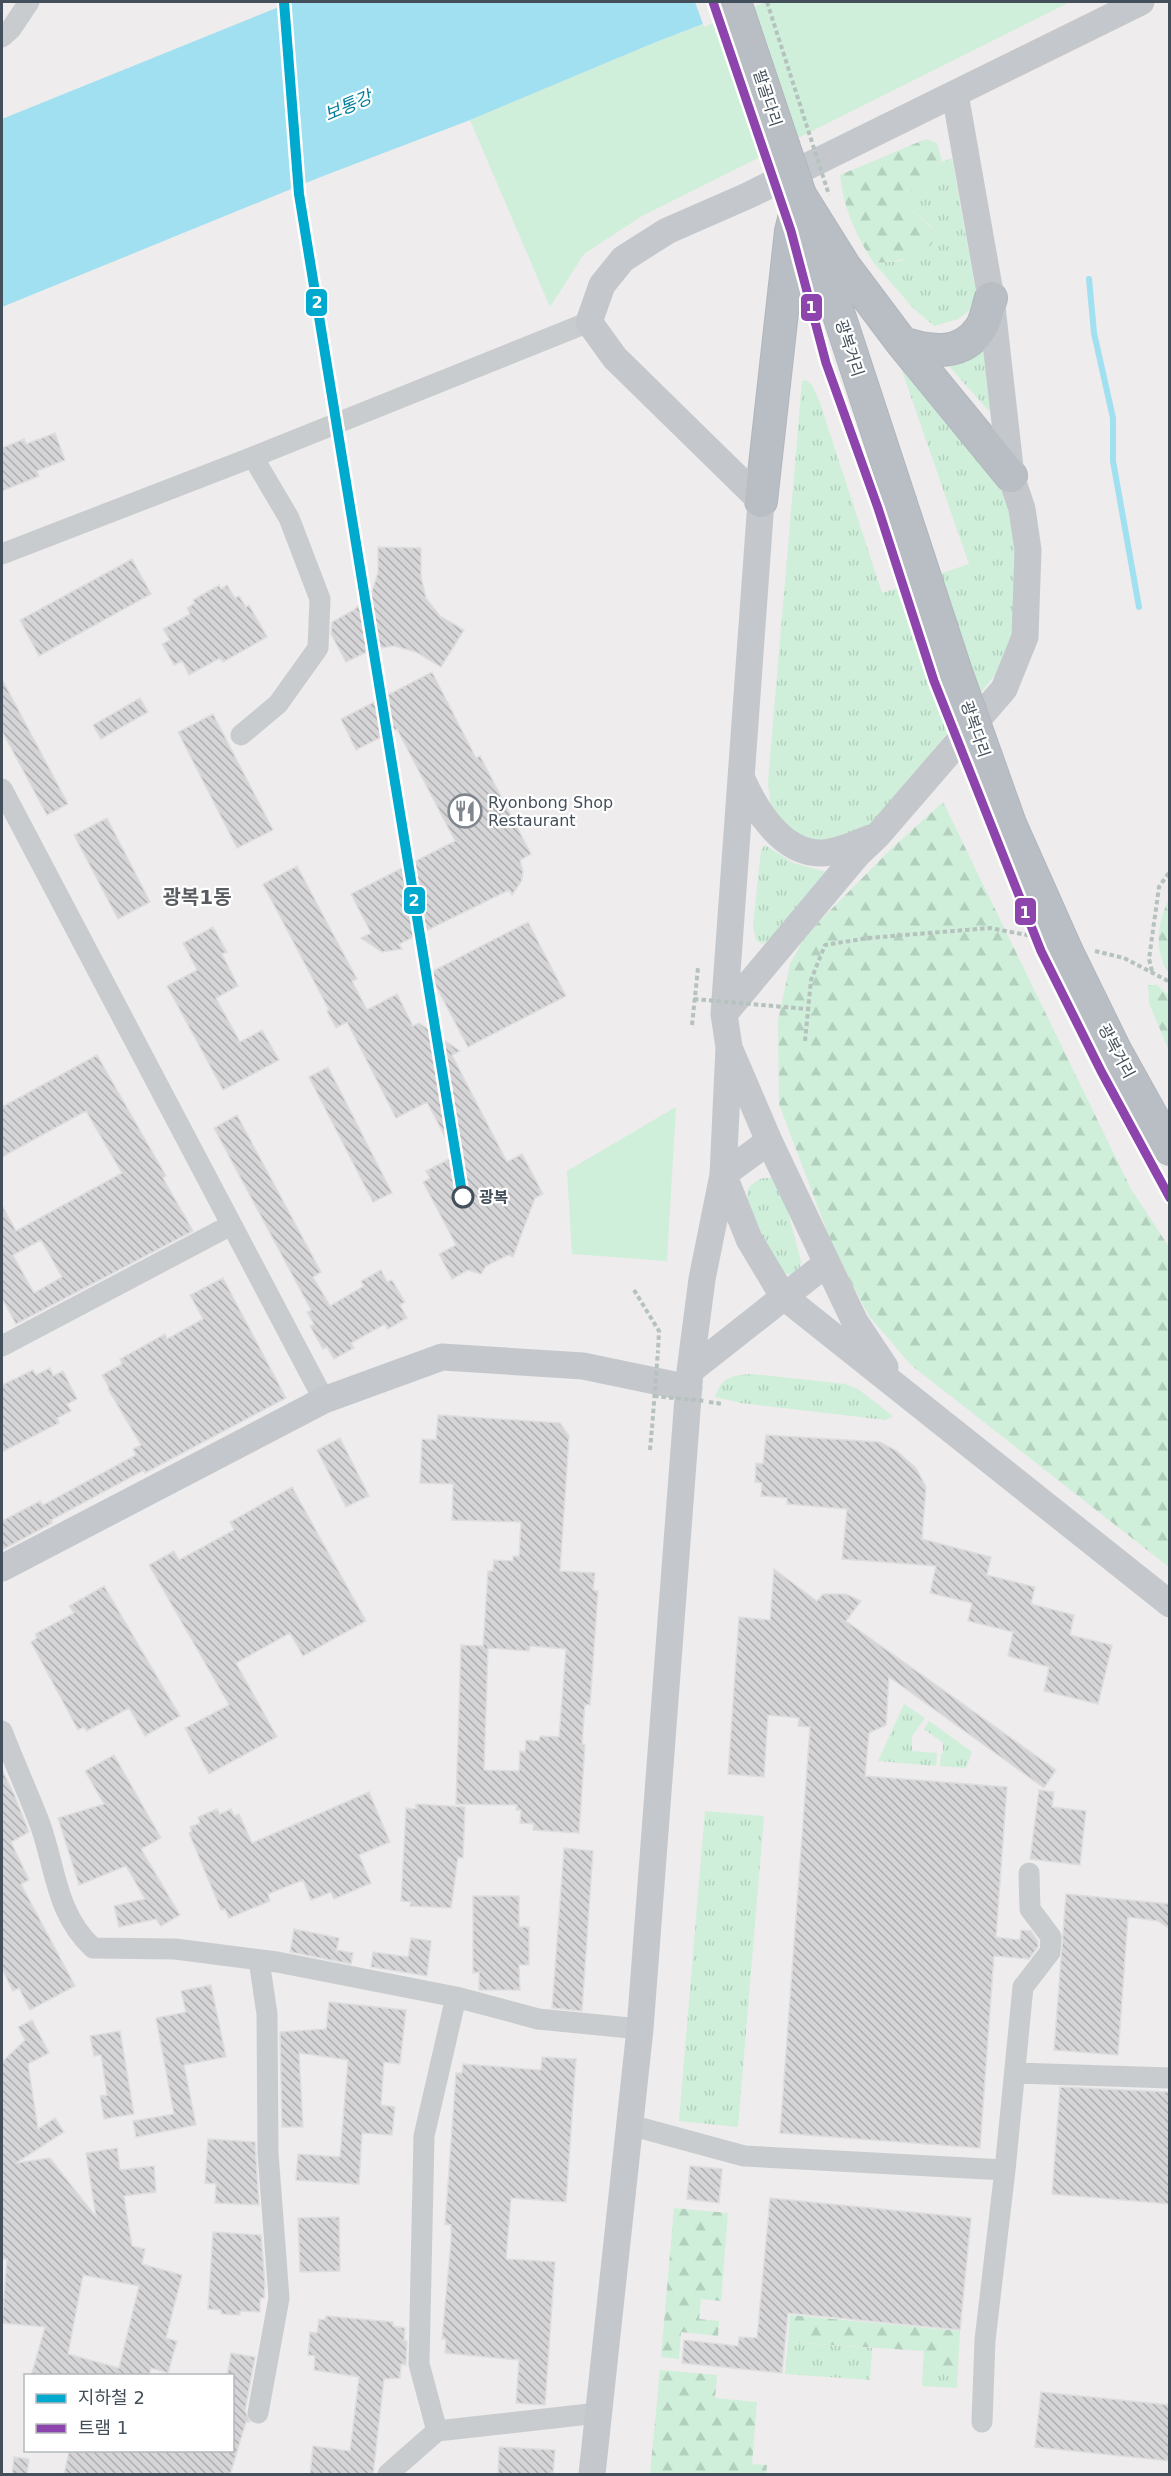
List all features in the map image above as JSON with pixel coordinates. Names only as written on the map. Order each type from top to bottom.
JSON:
[{"type":"highway","name":"팔골다리","points":[[735,2],[815,195]]},
{"type":"highway","points":[[815,195],[845,267],[902,343],[1011,476]]},
{"type":"highway","points":[[762,501],[791,231],[815,195]]},
{"type":"highway","name":"광복거리","points":[[815,195],[900,501]]},
{"type":"highway","points":[[902,343],[926,351],[951,350],[967,342],[980,329],[991,298]]},
{"type":"highway","name":"광복다리","points":[[900,501],[956,672],[1010,824],[1067,952]]},
{"type":"highway","name":"광복거리","points":[[1067,952],[1115,1050],[1170,1149]]},
{"type":"main road","points":[[592,2475],[640,2028],[702,1279],[723,1175],[729,1047],[724,1014],[762,501],[615,358],[589,322],[602,285],[623,259],[667,231],[747,196],[1142,2]]},
{"type":"main road","points":[[724,1014],[849,864],[878,836],[1004,689],[1025,637],[1028,550],[1022,509],[1011,476],[991,298],[955,94]]},
{"type":"main road","points":[[741,777],[749,796],[778,835],[802,849],[821,853],[845,849],[878,836]]},
{"type":"main road","points":[[729,1047],[769,1142],[855,1322],[901,1391]]},
{"type":"main road","points":[[723,1175],[769,1142]]},
{"type":"main road","points":[[723,1175],[749,1239],[783,1296],[1170,1604]]},
{"type":"main road","points":[[694,1387],[783,1296],[827,1263]]},
{"type":"main road","points":[[2,1568],[324,1400],[442,1357],[584,1366],[694,1387]]},
{"type":"street","points":[[2,37],[11,30],[29,2]]},
{"type":"street","points":[[2,554],[253,457],[589,322]]},
{"type":"street","points":[[241,735],[278,704],[318,648],[320,599],[289,518],[253,457]]},
{"type":"street","points":[[2,789],[324,1400]]},
{"type":"street","points":[[2,1346],[231,1225]]},
{"type":"street","points":[[2,1731],[40,1826],[64,1908],[81,1937],[93,1948],[175,1949],[277,1962],[456,1997],[538,2019],[640,2028]]},
{"type":"street","points":[[982,2422],[985,2340],[1023,1987],[1050,1952],[1051,1937],[1030,1909],[1029,1874]]},
{"type":"street","points":[[258,2413],[279,2298],[268,2153],[267,2014],[259,1960]]},
{"type":"street","points":[[437,2431],[419,2364],[424,2136],[456,1997]]},
{"type":"street","points":[[1015,2073],[1170,2078]]},
{"type":"street","points":[[630,2125],[744,2156],[1005,2170]]},
{"type":"street","points":[[388,2475],[437,2431],[598,2413]]},
{"type":"path","points":[[767,2],[815,195]]},
{"type":"path","points":[[1152,971],[1149,959],[1159,887],[1170,871]]},
{"type":"path","points":[[805,1041],[811,980],[825,945],[868,938],[990,928]]},
{"type":"path","points":[[692,1025],[698,968]]},
{"type":"path","points":[[694,999],[807,1010]]},
{"type":"path","points":[[634,1290],[659,1331],[650,1450]]},
{"type":"path","points":[[654,1396],[694,1387],[723,1404]]},
{"type":"green space","points":[[760,2],[1070,2],[642,216],[584,254],[550,307],[470,120],[656,42]]},
{"type":"green space","points":[[926,139],[937,143],[942,162],[922,185],[903,193],[901,201],[933,229],[932,244],[905,259],[874,263],[851,221],[840,175]]},
{"type":"green space","points":[[952,158],[978,304],[958,319],[934,326],[913,308],[874,263],[902,261],[933,228],[901,201],[903,193],[922,185],[942,162]]},
{"type":"green space","points":[[983,345],[993,410],[988,410],[948,365]]},
{"type":"green space","points":[[902,361],[975,449],[1003,493],[1019,540],[1016,630],[1000,669],[866,832],[839,843],[799,837],[771,808],[768,782],[802,381],[806,380],[812,385],[820,403],[882,593],[969,564],[901,368]]},
{"type":"green space","points":[[943,802],[1131,1189],[1169,1247],[1169,1567],[911,1365],[869,1316],[834,1250],[779,1104],[778,1021],[790,964],[806,935],[892,848]]},
{"type":"green space","points":[[765,845],[793,863],[827,872],[769,940],[762,944],[756,940],[753,925],[761,850]]},
{"type":"green space","points":[[1169,899],[1169,972],[1161,955],[1159,936],[1162,917]]},
{"type":"green space","points":[[1148,985],[1157,985],[1169,996],[1169,1051],[1149,1003]]},
{"type":"green space","points":[[676,1107],[667,1261],[572,1254],[567,1171]]},
{"type":"green space","points":[[762,1178],[774,1178],[781,1187],[801,1261],[799,1270],[792,1275],[783,1273],[760,1233],[750,1210],[748,1190],[752,1184]]},
{"type":"green space","points":[[752,1374],[846,1384],[858,1389],[893,1416],[885,1420],[741,1403],[715,1397],[721,1385],[728,1378]]},
{"type":"green space","points":[[904,1704],[925,1718],[912,1736],[912,1751],[937,1753],[936,1766],[878,1761]]},
{"type":"green space","points":[[929,1721],[972,1752],[966,1768],[940,1766],[943,1743],[924,1729]]},
{"type":"green space","points":[[705,1811],[764,1816],[738,2127],[679,2121]]},
{"type":"green space","points":[[674,2208],[728,2213],[721,2301],[701,2299],[699,2319],[719,2321],[718,2336],[681,2332],[679,2359],[661,2357]]},
{"type":"green space","points":[[790,2315],[960,2331],[958,2367],[923,2365],[924,2351],[788,2342]]},
{"type":"green space","points":[[788,2342],[872,2348],[870,2380],[785,2374]]},
{"type":"green space","points":[[923,2365],[958,2367],[957,2388],[922,2386]]},
{"type":"green space","points":[[660,2370],[717,2375],[715,2398],[757,2402],[752,2464],[767,2465],[766,2474],[650,2474]]},
{"type":"water","name":"보통강","points":[[291,2],[760,2],[2,307],[2,119]]},
{"type":"pier","points":[[695,2],[763,2],[704,27]]},
{"type":"building","points":[[55,433],[65,460],[37,471],[39,476],[2,491],[2,448],[24,439],[26,444]]},
{"type":"building","points":[[378,547],[421,548],[421,577],[426,598],[440,616],[464,630],[441,667],[416,652],[394,646],[373,649],[346,662],[331,634],[332,622],[354,610],[371,594],[378,573]]},
{"type":"building","points":[[132,559],[151,594],[39,656],[20,620]]},
{"type":"building","points":[[219,585],[221,589],[227,585],[235,598],[239,596],[246,607],[249,605],[267,637],[223,662],[220,658],[189,675],[182,661],[174,665],[162,644],[170,640],[163,629],[190,614],[187,608],[195,603],[193,600]]},
{"type":"building","points":[[432,672],[476,758],[480,756],[531,854],[520,860],[523,871],[522,880],[512,895],[509,890],[399,944],[402,949],[382,952],[361,938],[371,933],[351,894],[455,841],[397,729],[356,750],[341,719]]},
{"type":"building","points":[[2,679],[68,804],[47,815],[2,731]]},
{"type":"building","points":[[140,698],[148,712],[101,739],[93,725]]},
{"type":"building","points":[[213,714],[273,830],[237,848],[178,732]]},
{"type":"building","points":[[107,818],[150,902],[118,919],[74,835]]},
{"type":"building","points":[[297,866],[357,979],[352,981],[367,1010],[397,994],[413,1026],[419,1023],[460,1051],[452,1055],[507,1162],[522,1154],[543,1194],[535,1198],[513,1257],[508,1255],[486,1266],[481,1274],[468,1270],[452,1279],[439,1254],[456,1245],[423,1182],[430,1178],[426,1171],[455,1156],[427,1102],[396,1118],[347,1022],[336,1028],[327,1011],[329,1010],[263,884]]},
{"type":"building","points":[[528,922],[566,996],[468,1047],[429,973]]},
{"type":"building","points":[[213,927],[227,952],[222,954],[238,986],[216,998],[240,1042],[262,1030],[279,1060],[223,1090],[167,986],[197,970],[183,943]]},
{"type":"building","points":[[97,1055],[166,1176],[163,1178],[193,1231],[16,1324],[2,1298],[2,1205],[16,1231],[122,1173],[86,1111],[2,1157],[2,1107]],"holes":[[[41,1240],[62,1277],[34,1293],[13,1255]]]},
{"type":"building","points":[[328,1067],[392,1193],[373,1202],[309,1077]]},
{"type":"building","points":[[237,1115],[321,1272],[313,1277],[330,1306],[364,1286],[361,1281],[381,1270],[387,1282],[392,1280],[405,1302],[400,1305],[407,1318],[388,1329],[385,1324],[351,1343],[354,1348],[334,1359],[327,1347],[323,1349],[310,1326],[314,1324],[307,1312],[311,1310],[214,1128]]},
{"type":"building","points":[[223,1278],[286,1398],[145,1473],[144,1470],[51,1520],[52,1523],[2,1550],[2,1521],[40,1501],[43,1505],[136,1455],[133,1449],[141,1445],[102,1375],[122,1364],[120,1359],[165,1334],[167,1339],[203,1319],[190,1295]]},
{"type":"building","points":[[50,1368],[53,1376],[63,1371],[77,1399],[67,1404],[71,1411],[57,1418],[59,1423],[2,1452],[2,1385],[33,1370],[36,1375]]},
{"type":"building","points":[[438,1415],[560,1423],[569,1436],[560,1571],[595,1573],[593,1590],[598,1591],[590,1705],[585,1704],[582,1744],[585,1745],[579,1833],[533,1830],[534,1824],[520,1823],[521,1810],[516,1810],[517,1805],[456,1804],[461,1645],[483,1646],[488,1571],[493,1571],[494,1560],[513,1561],[513,1556],[519,1556],[521,1522],[452,1520],[453,1484],[420,1483],[422,1439],[436,1440]],"holes":[[[530,1646],[566,1649],[559,1737],[540,1736],[539,1741],[526,1740],[525,1752],[520,1751],[519,1771],[484,1770],[488,1648],[529,1651]]]},
{"type":"building","points":[[766,1435],[880,1442],[897,1451],[916,1468],[926,1487],[922,1539],[991,1557],[987,1575],[1035,1587],[1031,1604],[1074,1615],[1070,1635],[1112,1645],[1098,1704],[1044,1691],[1049,1667],[1008,1656],[1013,1632],[968,1621],[972,1603],[930,1593],[936,1566],[842,1559],[847,1509],[787,1504],[787,1498],[761,1496],[762,1483],[755,1482],[756,1463],[763,1464]]},
{"type":"building","points":[[340,1438],[369,1496],[346,1507],[317,1450]]},
{"type":"building","points":[[292,1487],[366,1621],[303,1656],[290,1633],[236,1663],[277,1737],[209,1774],[185,1728],[229,1705],[149,1565],[174,1551],[179,1560],[234,1530],[230,1522]]},
{"type":"building","points":[[774,1569],[817,1601],[823,1594],[846,1594],[861,1601],[846,1621],[1056,1770],[1044,1788],[889,1677],[886,1725],[869,1733],[865,1776],[1007,1787],[996,1937],[1020,1940],[1021,1930],[1031,1931],[1038,1941],[1038,1947],[1029,1959],[994,1956],[980,2148],[780,2133],[810,1727],[798,1726],[799,1718],[768,1715],[764,1777],[728,1774],[739,1617],[770,1620]]},
{"type":"building","points":[[104,1586],[180,1716],[145,1736],[129,1708],[87,1731],[84,1727],[78,1730],[31,1642],[37,1638],[35,1634],[74,1613],[69,1606]]},
{"type":"building","points":[[114,1755],[161,1838],[141,1849],[180,1915],[161,1926],[156,1919],[119,1927],[114,1906],[145,1899],[126,1866],[79,1885],[58,1818],[104,1804],[85,1771]]},
{"type":"building","points":[[2,1770],[29,1832],[11,1842],[29,1880],[21,1884],[75,1986],[30,2010],[19,1988],[13,1991],[2,1969]]},
{"type":"building","points":[[1039,1790],[1054,1792],[1052,1807],[1086,1811],[1080,1865],[1030,1859]]},
{"type":"building","points":[[369,1792],[390,1842],[359,1855],[371,1883],[334,1899],[331,1892],[311,1900],[303,1880],[268,1894],[270,1901],[229,1918],[225,1909],[221,1910],[189,1833],[192,1831],[190,1827],[200,1823],[198,1817],[217,1809],[220,1814],[231,1809],[234,1816],[239,1814],[252,1843]]},
{"type":"building","points":[[416,1804],[465,1807],[463,1858],[458,1857],[451,1908],[410,1906],[411,1902],[401,1901],[406,1808],[416,1809]]},
{"type":"building","points":[[564,1848],[593,1851],[582,2011],[552,2008]]},
{"type":"building","points":[[1066,1894],[1170,1904],[1170,1929],[1158,1921],[1128,1917],[1118,2055],[1054,2050]]},
{"type":"building","points":[[473,1896],[519,1896],[519,1927],[529,1927],[529,1965],[519,1965],[520,1990],[479,1990],[479,1972],[473,1973]]},
{"type":"building","points":[[294,1929],[339,1938],[336,1953],[337,1950],[353,1953],[351,1964],[290,1952]]},
{"type":"building","points":[[411,1938],[431,1941],[427,1976],[371,1967],[373,1952],[408,1957]]},
{"type":"building","points":[[211,1985],[226,2057],[184,2065],[196,2125],[136,2137],[133,2121],[174,2114],[156,2018],[186,2012],[181,1991]]},
{"type":"building","points":[[329,2002],[406,2010],[400,2064],[384,2062],[381,2105],[395,2107],[392,2135],[362,2133],[359,2184],[296,2180],[298,2154],[340,2157],[348,2060],[299,2053],[303,2127],[282,2127],[280,2032],[326,2029]]},
{"type":"building","points":[[32,2020],[49,2053],[28,2064],[38,2129],[55,2118],[64,2132],[16,2163],[50,2158],[96,2217],[86,2153],[117,2148],[120,2170],[154,2166],[156,2192],[124,2196],[132,2246],[145,2249],[142,2264],[182,2275],[166,2338],[177,2341],[168,2373],[151,2368],[150,2374],[32,2374],[45,2327],[2,2323],[7,2259],[2,2259],[2,2062],[25,2040],[18,2027]],"holes":[[[83,2275],[139,2286],[119,2368],[68,2354]]]},
{"type":"building","points":[[120,2031],[134,2114],[104,2119],[100,2096],[107,2095],[101,2055],[94,2056],[90,2036]]},
{"type":"building","points":[[542,2057],[576,2059],[566,2202],[511,2198],[506,2259],[555,2262],[545,2405],[516,2403],[519,2360],[445,2353],[446,2339],[442,2339],[451,2241],[451,2225],[445,2224],[456,2073],[462,2073],[463,2064],[541,2070]]},
{"type":"building","points":[[1060,2087],[1170,2092],[1170,2204],[1052,2194]]},
{"type":"building","points":[[208,2139],[255,2142],[259,2205],[215,2203],[216,2184],[205,2183]]},
{"type":"building","points":[[690,2166],[722,2169],[719,2203],[687,2199]]},
{"type":"building","points":[[770,2198],[971,2218],[960,2330],[788,2313],[782,2373],[682,2363],[684,2340],[738,2346],[739,2337],[757,2338]]},
{"type":"building","points":[[339,2217],[340,2271],[300,2272],[298,2218]]},
{"type":"building","points":[[213,2232],[261,2235],[265,2284],[264,2298],[260,2298],[260,2312],[240,2311],[240,2315],[221,2314],[221,2310],[208,2309]]},
{"type":"building","points":[[326,2316],[393,2322],[393,2326],[405,2328],[406,2365],[401,2364],[400,2378],[384,2379],[373,2475],[310,2475],[313,2446],[350,2451],[359,2377],[314,2370],[315,2356],[308,2355],[310,2332],[317,2333],[319,2319],[325,2320]]},
{"type":"building","points":[[231,2353],[255,2357],[245,2411],[250,2422],[246,2422],[230,2475],[64,2475],[69,2452],[234,2452],[234,2374],[227,2374]]},
{"type":"building","points":[[1041,2392],[1170,2405],[1170,2461],[1035,2447]]},
{"type":"building","points":[[499,2447],[555,2450],[553,2475],[498,2475]]},
{"type":"building","points":[[14,2457],[29,2459],[27,2475],[12,2475]]},
{"type":"waterway","points":[[1089,279],[1094,333],[1113,418],[1113,461],[1139,607]]},
{"type":"metro line","name":"2","points":[[284,2],[299,194],[463,1199]]},
{"type":"tram line","name":"1","points":[[713,2],[791,231],[826,363],[878,508],[934,681],[1041,951],[1101,1071],[1170,1198]]},
{"type":"place","name":"Ryonbong Shop Restaurant","points":[[465,811]]},
{"type":"place","name":"광복","points":[[463,1197]]},
{"type":"district","name":"광복1동","points":[[197,897]]}]
